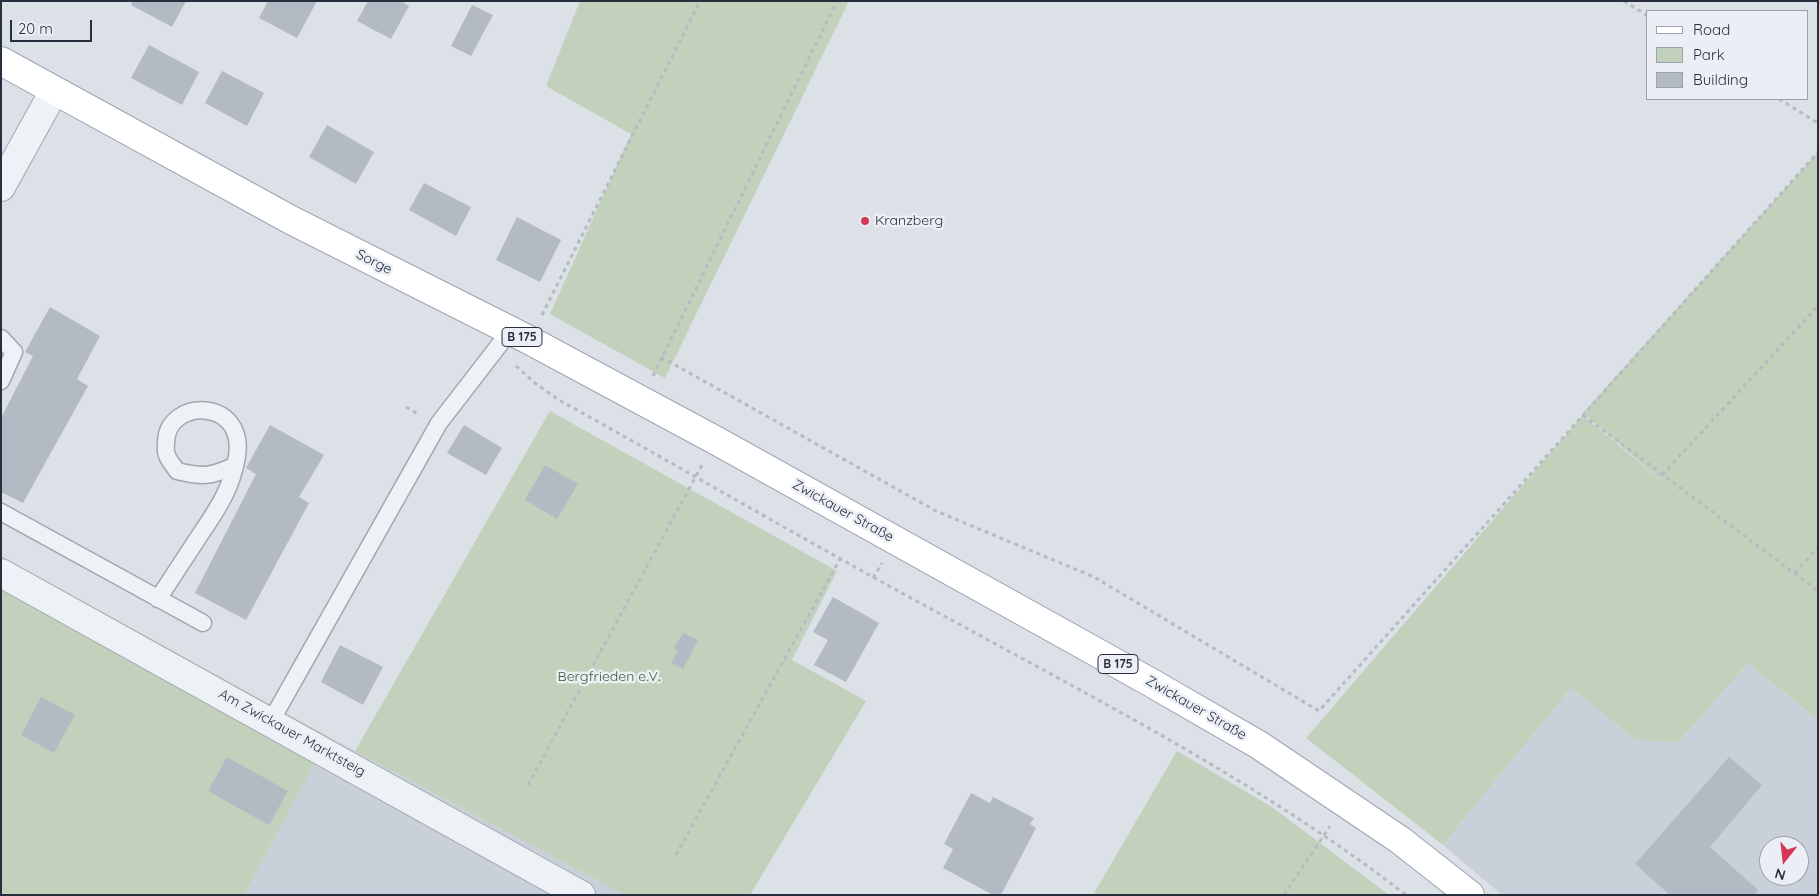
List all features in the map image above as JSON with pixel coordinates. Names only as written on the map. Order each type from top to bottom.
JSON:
[{"type":"main road","name":"Sorge","points":[[1,61],[512,339],[642,401],[749,459]]},
{"type":"main road","name":"Zwickauer Straße","points":[[749,459],[1167,691],[1259,745],[1400,840],[1470,895]]},
{"type":"street","points":[[1,187],[54,91]]},
{"type":"street","name":"Am Zwickauer Marktsteig","points":[[1,573],[271,721],[581,895]]},
{"type":"lane","points":[[1,338],[14,352],[1,381]]},
{"type":"lane","points":[[271,721],[439,423],[512,339]]},
{"type":"lane","points":[[158,599],[226,494],[234,466],[238,440],[233,424],[217,413],[195,410],[180,416],[166,434],[166,454],[177,471],[198,476],[216,474],[234,466]]},
{"type":"lane","points":[[1,512],[203,623]]},
{"type":"path","points":[[700,1],[512,339],[516,367],[559,400],[840,559],[1246,784],[1324,835],[1406,895]]},
{"type":"path","points":[[642,401],[661,357],[837,1]]},
{"type":"path","points":[[1624,1],[1646,15]]},
{"type":"path","points":[[1781,100],[1818,123]]},
{"type":"path","points":[[661,357],[936,511],[1094,577],[1319,711],[1818,152]]},
{"type":"path","points":[[1662,475],[1818,306]]},
{"type":"path","points":[[1583,415],[1818,591]]},
{"type":"path","points":[[528,785],[715,440]]},
{"type":"path","points":[[1795,573],[1818,547]]},
{"type":"path","points":[[676,855],[840,559]]},
{"type":"path","points":[[1284,895],[1345,803]]},
{"type":"shaded area","points":[[1748,663],[1818,720],[1818,895],[1502,895],[1443,845],[1571,688],[1636,740],[1679,742]]},
{"type":"shaded area","points":[[329,737],[355,751],[625,895],[244,895]]},
{"type":"green space","points":[[580,1],[849,1],[665,378],[550,314],[631,134],[546,86]]},
{"type":"green space","points":[[1818,152],[1818,720],[1748,663],[1679,742],[1636,740],[1571,688],[1443,845],[1306,738],[1583,415],[1687,503],[1583,413]]},
{"type":"green space","name":"Bergfrieden e.V.","points":[[550,411],[837,571],[792,660],[866,701],[750,895],[625,895],[355,751]]},
{"type":"green space","points":[[1,556],[329,737],[244,895],[1,895]]},
{"type":"green space","points":[[1177,751],[1272,807],[1389,895],[1093,895]]},
{"type":"building","points":[[133,1],[186,1],[172,27],[131,5]]},
{"type":"building","points":[[268,1],[317,1],[297,38],[259,18]]},
{"type":"building","points":[[368,1],[401,1],[409,6],[391,39],[357,21]]},
{"type":"building","points":[[472,5],[493,15],[471,56],[451,46]]},
{"type":"building","points":[[149,45],[199,72],[182,105],[131,78]]},
{"type":"building","points":[[222,71],[264,93],[247,126],[205,103]]},
{"type":"building","points":[[327,125],[374,152],[356,184],[309,157]]},
{"type":"building","points":[[424,183],[471,207],[456,236],[409,210]]},
{"type":"building","points":[[517,217],[561,240],[540,282],[496,260]]},
{"type":"building","points":[[50,307],[100,336],[77,379],[88,386],[23,503],[1,492],[1,418],[33,356],[25,352]]},
{"type":"building","points":[[270,425],[324,455],[299,497],[309,503],[246,620],[195,593],[256,474],[246,468]]},
{"type":"building","points":[[464,425],[502,448],[486,475],[447,453]]},
{"type":"building","points":[[545,465],[578,484],[557,519],[525,500]]},
{"type":"building","points":[[833,597],[879,623],[846,682],[814,665],[828,640],[813,632]]},
{"type":"building","points":[[683,633],[698,640],[683,669],[671,663],[678,650],[674,648]]},
{"type":"building","points":[[340,645],[383,667],[363,705],[321,682]]},
{"type":"building","points":[[41,697],[75,715],[54,753],[21,735]]},
{"type":"building","points":[[227,757],[288,791],[269,825],[208,791]]},
{"type":"building","points":[[1729,757],[1762,785],[1710,847],[1758,890],[1754,895],[1670,895],[1635,864]]},
{"type":"building","points":[[971,793],[990,803],[993,797],[1034,818],[1030,824],[1036,828],[1001,895],[993,895],[943,868],[953,849],[944,844]]},
{"type":"place","name":"Kranzberg","points":[[865,221]]}]
